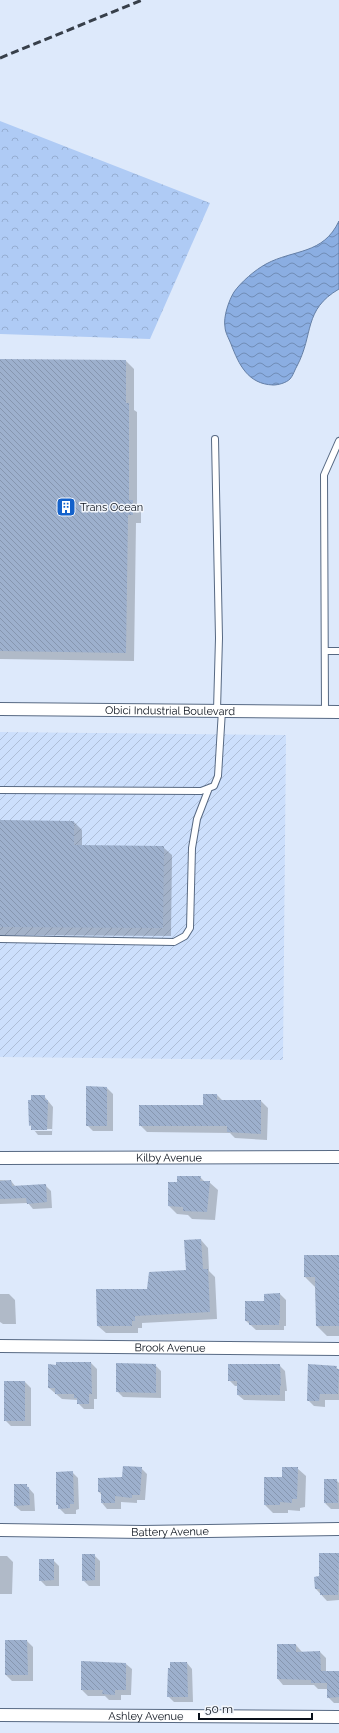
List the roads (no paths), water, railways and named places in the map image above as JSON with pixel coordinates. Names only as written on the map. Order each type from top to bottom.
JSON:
[{"type":"street","name":"Obici Industrial Boulevard","points":[[0,708],[339,712]]},
{"type":"street","name":"Kilby Avenue","points":[[0,1158],[339,1157]]},
{"type":"street","name":"Brook Avenue","points":[[0,1346],[339,1349]]},
{"type":"street","name":"Battery Avenue","points":[[0,1530],[143,1532],[339,1529]]},
{"type":"street","name":"Ashley Avenue","points":[[0,1715],[339,1717]]},
{"type":"lane","points":[[0,790],[201,791],[209,788],[216,782],[218,776],[220,710],[215,439]]},
{"type":"lane","points":[[325,712],[324,475],[339,441]]},
{"type":"lane","points":[[325,651],[339,651]]},
{"type":"lane","points":[[0,939],[174,942],[185,936],[190,928],[192,848],[194,833],[197,819],[209,788]]},
{"type":"water","points":[[339,221],[339,289],[320,305],[314,314],[302,354],[290,379],[284,383],[275,385],[264,384],[257,381],[241,366],[226,331],[226,314],[232,295],[244,280],[266,264],[307,250],[325,240]]},
{"type":"railway","points":[[0,58],[142,0]]},
{"type":"place","name":"Trans Ocean","points":[[66,507]]}]
